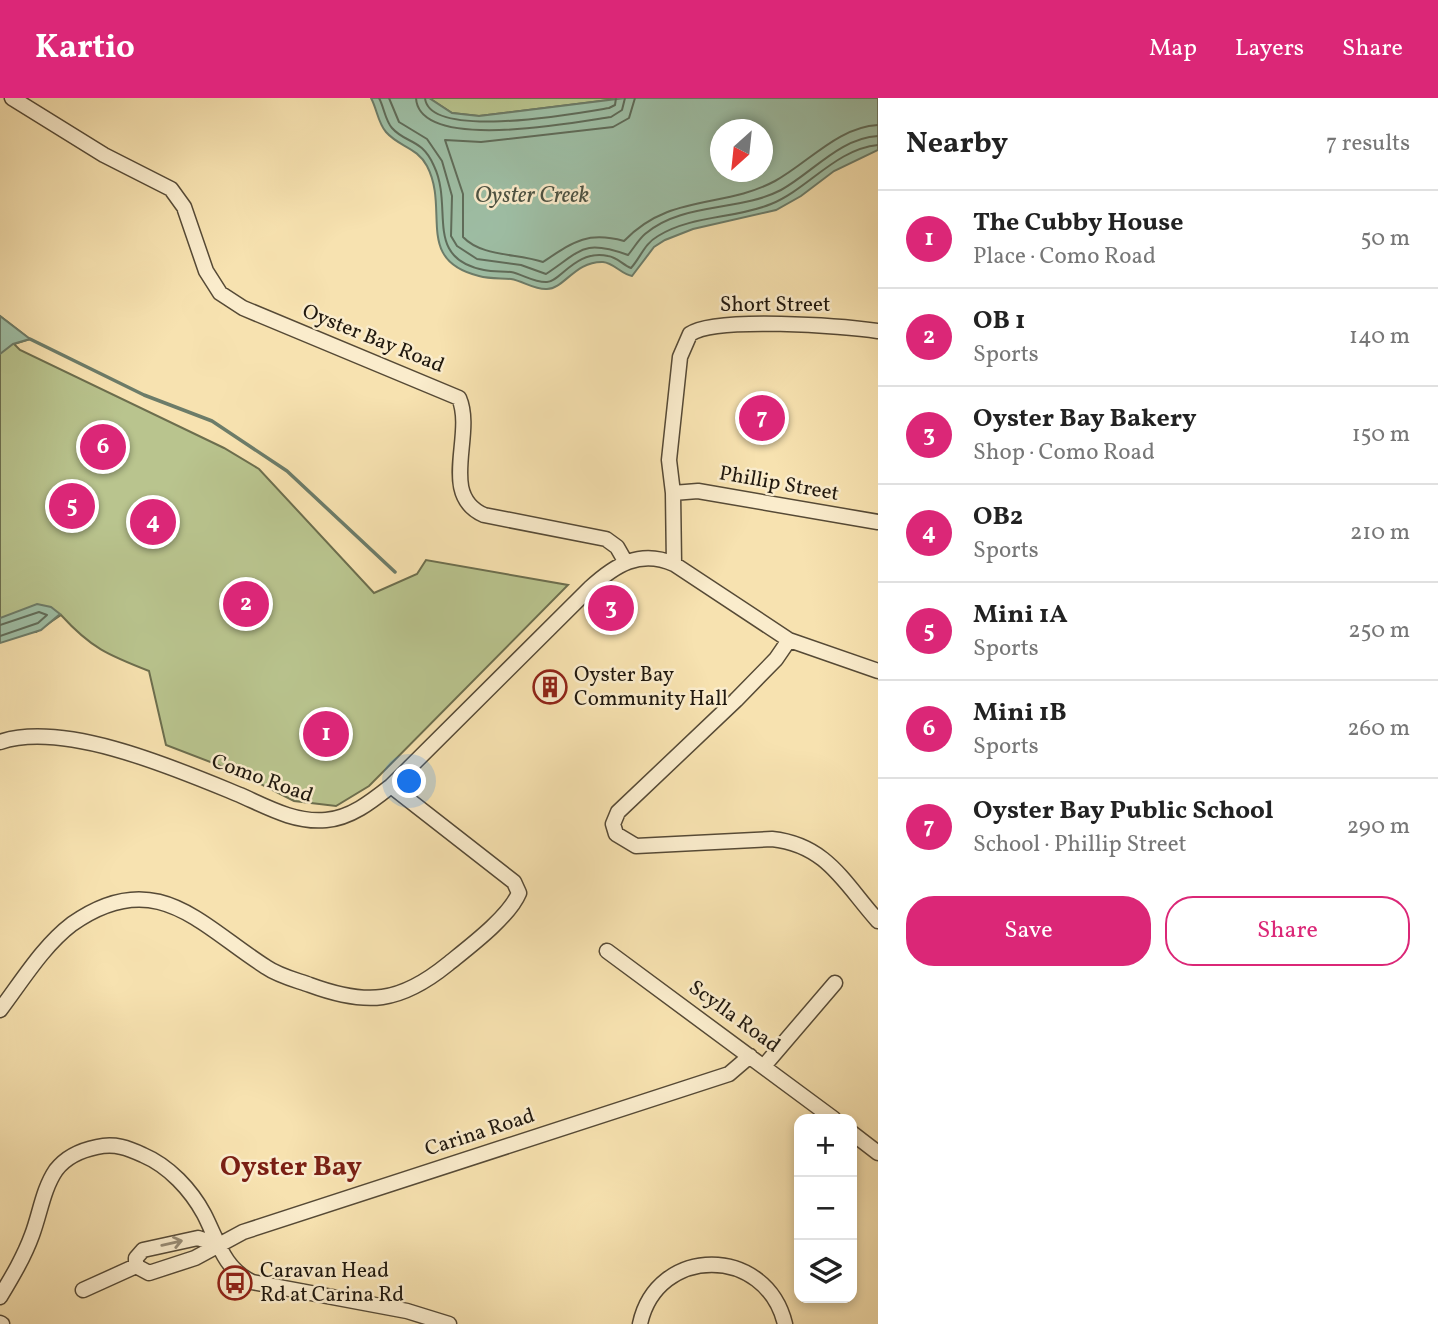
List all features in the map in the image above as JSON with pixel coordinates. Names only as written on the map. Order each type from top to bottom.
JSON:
[{"type":"street","name":"Oyster Bay Road","points":[[12,98],[104,155],[171,190],[184,207],[206,271],[220,293],[243,308],[459,398],[464,411],[460,488],[464,501],[472,509],[484,515],[606,539],[617,547],[625,561]]},
{"type":"street","name":"Short Street","points":[[673,493],[670,460],[682,347],[690,334],[704,327],[807,324],[878,331]]},
{"type":"street","name":"Phillip Street","points":[[673,493],[698,491],[878,522]]},
{"type":"street","points":[[673,493],[674,564]]},
{"type":"street","points":[[625,561],[655,558],[674,564],[789,640],[878,671]]},
{"type":"street","name":"Como Road","points":[[0,742],[32,736],[57,737],[127,753],[180,770],[304,820],[328,820],[347,815],[369,804],[391,786],[590,587],[625,561]]},
{"type":"street","points":[[789,640],[736,700],[626,802],[613,824],[616,834],[636,846],[772,839],[793,842],[810,848],[824,859],[878,920]]},
{"type":"street","points":[[0,1010],[48,948],[74,923],[100,909],[146,901],[188,911],[274,972],[355,1000],[395,996],[433,977],[470,946],[519,893],[514,882],[391,786]]},
{"type":"street","name":"Scylla Road","points":[[607,951],[827,1114]]},
{"type":"street","points":[[764,1066],[835,983]]},
{"type":"street","name":"Carina Road","points":[[136,1266],[149,1273],[195,1258],[243,1232],[729,1074],[750,1056]]},
{"type":"street","points":[[857,1137],[878,1153]]},
{"type":"street","points":[[0,1297],[32,1236],[48,1185],[57,1169],[67,1159],[87,1149],[107,1144],[122,1146],[162,1167],[189,1191],[233,1270],[252,1282],[407,1311],[449,1324]]},
{"type":"street","name":"Carina Road","points":[[136,1266],[136,1258],[143,1250],[198,1237],[219,1245]]},
{"type":"street","points":[[640,1324],[653,1294],[672,1277],[695,1267],[720,1265],[745,1271],[764,1284],[776,1299],[785,1324]]},
{"type":"street","name":"Carina Road","points":[[83,1290],[136,1266]]},
{"type":"shaded area","points":[[429,98],[625,98],[479,116],[452,113]]},
{"type":"shaded area","points":[[0,316],[30,339],[14,344],[20,350],[224,448],[259,469],[374,593],[417,574],[426,560],[568,585],[369,786],[336,806],[294,801],[239,773],[166,745],[149,671],[101,649],[61,615],[36,632],[0,633]]},
{"type":"water","name":"Oyster Creek","points":[[371,98],[429,98],[452,113],[479,116],[625,98],[878,98],[878,150],[834,171],[801,196],[776,210],[693,229],[665,240],[654,247],[632,276],[607,263],[593,263],[577,270],[559,285],[542,289],[511,279],[479,276],[459,268],[447,258],[440,246],[436,200],[427,166],[418,155],[386,132]]},
{"type":"water","points":[[0,316],[30,339],[13,344],[0,354]]},
{"type":"water","points":[[37,604],[51,607],[60,614],[41,630],[0,643],[0,618]]},
{"type":"waterway","points":[[30,339],[144,395],[212,421],[287,471],[395,572]]},
{"type":"place","name":"Oyster Bay Public School","points":[[762,418]]},
{"type":"place","name":"Mini 1B","points":[[103,447]]},
{"type":"place","name":"Mini 1A","points":[[72,506]]},
{"type":"place","name":"OB2","points":[[153,522]]},
{"type":"place","name":"OB 1","points":[[246,604]]},
{"type":"place","name":"Oyster Bay Bakery","points":[[611,608]]},
{"type":"place","name":"Oyster Bay Community Hall","points":[[550,687]]},
{"type":"place","name":"The Cubby House","points":[[326,734]]},
{"type":"place","name":"Caravan Head Rd at Carina Rd","points":[[235,1283]]},
{"type":"district","name":"Oyster Bay","points":[[291,1167]]}]
